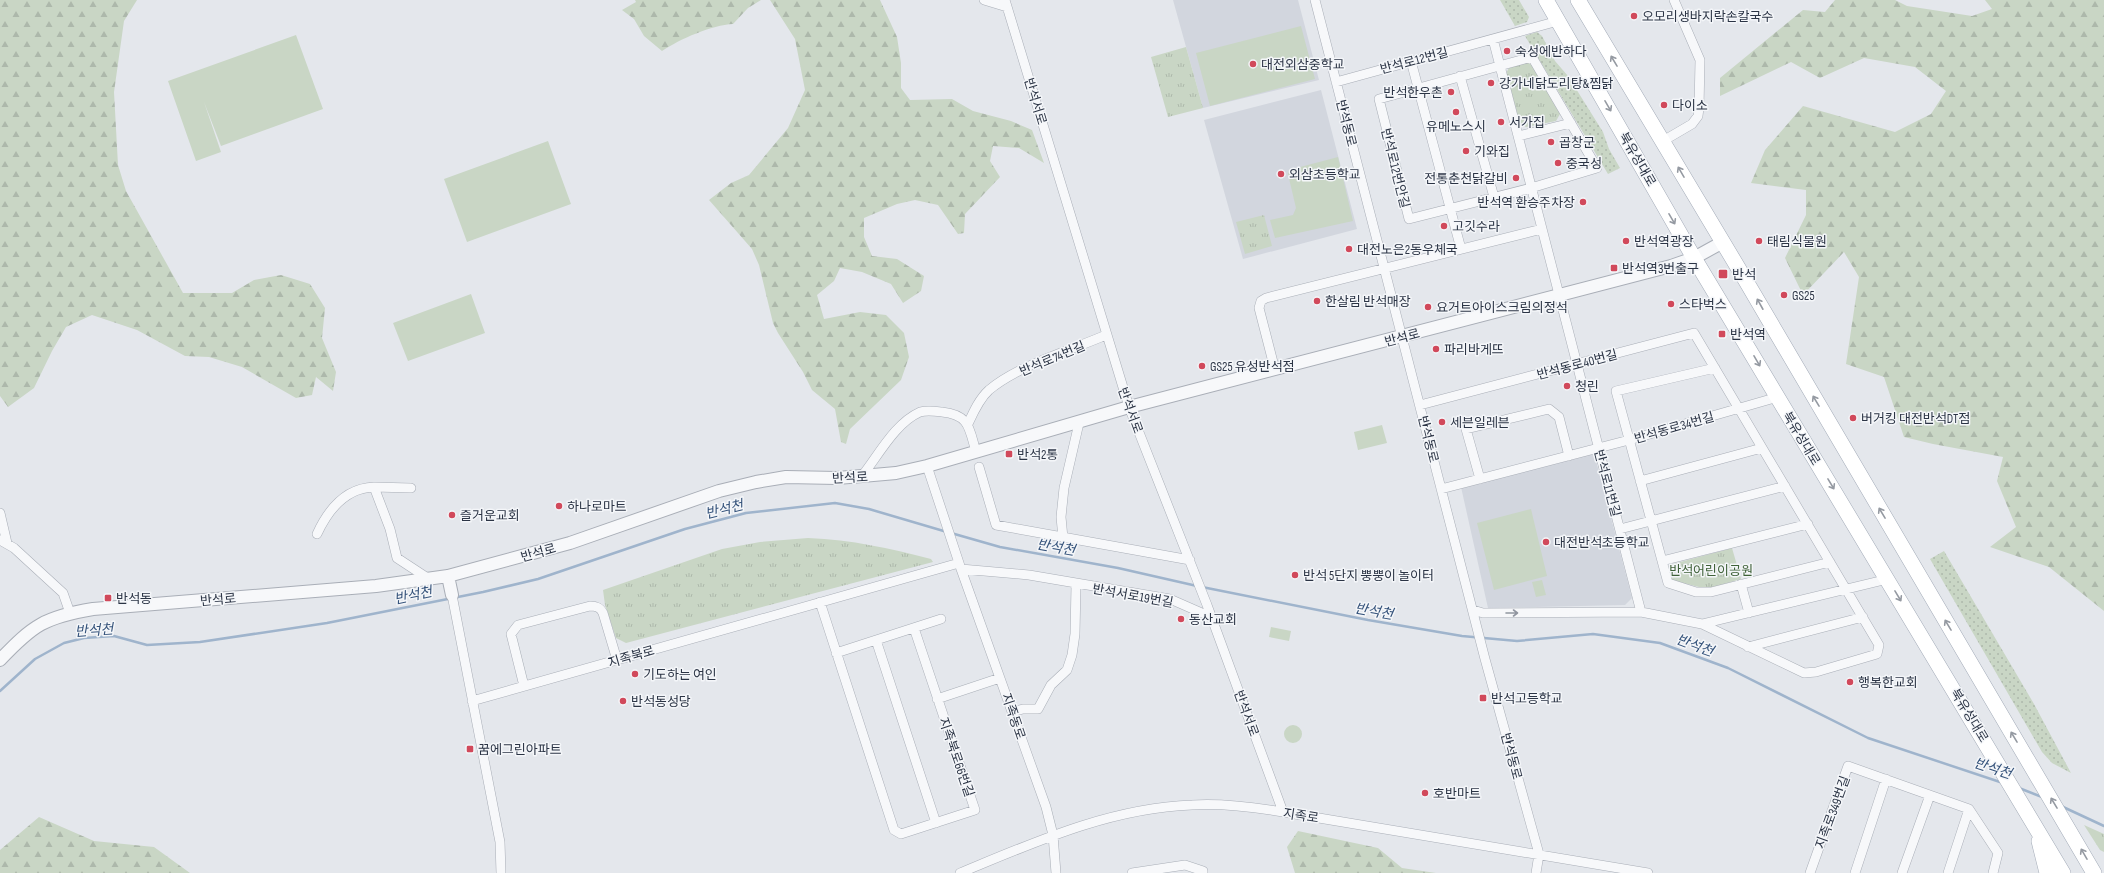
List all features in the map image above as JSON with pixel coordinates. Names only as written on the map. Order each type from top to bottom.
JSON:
[{"type":"main road","name":"북유성대로","points":[[1546,0],[1694,258],[1995,757],[2063,873]]},
{"type":"main road","name":"북유성대로","points":[[1578,0],[1723,242],[2094,873]]},
{"type":"main road","points":[[2032,821],[2047,873]]},
{"type":"street","points":[[984,0],[1006,4]]},
{"type":"street","name":"반석동로","points":[[1315,0],[1485,659],[1539,854]]},
{"type":"street","points":[[1663,141],[1692,124],[1698,116],[1699,108],[1700,60],[1674,0]]},
{"type":"street","name":"반석서로","points":[[1006,4],[1129,407],[1207,605],[1283,812]]},
{"type":"street","name":"반석로12번길","points":[[1336,82],[1558,21]]},
{"type":"street","points":[[1493,39],[1559,294]]},
{"type":"street","points":[[1418,88],[1532,57],[1597,168],[1531,188]]},
{"type":"street","points":[[1412,61],[1461,249]]},
{"type":"street","points":[[1460,76],[1494,197]]},
{"type":"street","name":"반석로12번안길","points":[[1418,88],[1379,99],[1409,218],[1531,188]]},
{"type":"street","points":[[1518,136],[1570,123]]},
{"type":"street","points":[[1275,370],[1259,308],[1261,301],[1266,298],[1542,229]]},
{"type":"street","name":"반석로","points":[[0,660],[24,635],[47,620],[70,613],[93,609],[376,586],[448,576],[570,543],[698,498],[756,482],[786,477],[837,478],[896,473],[927,466],[1129,407],[1671,266],[1694,258],[1723,242]]},
{"type":"street","name":"반석로11번길","points":[[1559,294],[1641,612]]},
{"type":"street","name":"반석동로40번길","points":[[1420,405],[1694,333],[1847,590]]},
{"type":"street","name":"반석로74번길","points":[[968,424],[974,409],[988,391],[1020,370],[1106,335]]},
{"type":"street","points":[[1714,368],[1616,391],[1668,583],[1696,592],[1711,592],[1830,562]]},
{"type":"street","name":"반석동로34번길","points":[[1441,489],[1629,440],[1778,397]]},
{"type":"street","points":[[1480,479],[1466,429],[1549,409],[1559,417],[1569,456]]},
{"type":"street","points":[[862,476],[892,436],[905,422],[920,412],[930,410],[958,414],[968,424],[976,452]]},
{"type":"street","points":[[1063,538],[1061,517],[1064,488],[1079,422]]},
{"type":"street","points":[[1640,481],[1762,448]]},
{"type":"street","name":"지족동로","points":[[927,466],[960,566],[1046,807],[1053,835],[1056,873]]},
{"type":"street","points":[[979,468],[996,526],[1191,563]]},
{"type":"street","points":[[1620,529],[1785,486]]},
{"type":"street","points":[[317,534],[326,515],[344,497],[366,487],[411,488]]},
{"type":"street","points":[[374,487],[390,529],[396,558],[429,579]]},
{"type":"street","points":[[0,513],[3,542],[63,593],[70,613]]},
{"type":"street","points":[[1662,561],[1808,524]]},
{"type":"street","name":"반석서로19번길","points":[[960,566],[1029,575],[1076,585],[1170,600],[1211,617]]},
{"type":"street","name":"지족북로","points":[[472,701],[820,602],[960,566]]},
{"type":"street","points":[[448,576],[460,631],[472,701],[500,842],[501,873]]},
{"type":"street","points":[[1702,624],[1888,579]]},
{"type":"street","points":[[1741,584],[1749,613]]},
{"type":"street","name":"반석서로19번길","points":[[1012,712],[1023,709],[1038,709],[1051,684],[1067,670],[1072,655],[1075,634],[1076,585]]},
{"type":"street","points":[[1473,610],[1483,613],[1641,612],[1702,624],[1804,673],[1816,672],[1877,654],[1879,645],[1847,590]]},
{"type":"street","name":"지족북로66번길","points":[[820,602],[894,830],[901,834],[975,810],[914,628]]},
{"type":"street","points":[[524,686],[510,634],[518,625],[595,606],[603,613],[617,660]]},
{"type":"street","points":[[1748,646],[1863,617]]},
{"type":"street","points":[[836,653],[941,619]]},
{"type":"street","points":[[876,640],[936,823]]},
{"type":"street","points":[[937,698],[1000,678]]},
{"type":"street","name":"지족로349번길","points":[[1810,873],[1848,766],[1969,809]]},
{"type":"street","points":[[1855,873],[1886,779]]},
{"type":"street","points":[[1902,873],[1930,795]]},
{"type":"street","name":"지족로","points":[[960,873],[1053,835],[1108,818],[1192,805],[1234,805],[1648,873]]},
{"type":"street","points":[[1948,873],[1969,809]]},
{"type":"street","points":[[1969,809],[1998,853],[1993,873]]},
{"type":"street","points":[[1536,873],[1539,854]]},
{"type":"street","points":[[1132,873],[1185,865],[1204,871],[1204,873]]},
{"type":"shaded area","name":"대전외삼중학교","points":[[1173,0],[1298,0],[1319,80],[1203,108]]},
{"type":"shaded area","name":"외삼초등학교","points":[[1321,90],[1357,229],[1243,259],[1204,120]]},
{"type":"shaded area","name":"대전반석초등학교","points":[[1591,453],[1595,457],[1632,598],[1625,605],[1488,608],[1461,487]]},
{"type":"green space","points":[[0,0],[137,0],[124,21],[114,92],[118,165],[126,191],[183,293],[232,293],[254,280],[281,275],[310,284],[325,308],[322,338],[336,372],[333,391],[316,377],[312,395],[296,398],[242,367],[209,357],[185,356],[137,330],[92,315],[66,327],[52,351],[34,388],[8,407],[0,396]]},
{"type":"green space","points":[[635,0],[761,0],[748,8],[733,24],[696,33],[662,51],[644,36],[634,19],[622,10],[636,2]]},
{"type":"green space","points":[[770,0],[880,0],[897,37],[901,63],[901,88],[910,100],[952,99],[973,111],[1011,121],[1032,130],[1044,163],[1019,148],[993,146],[990,161],[1000,177],[965,214],[964,233],[958,234],[938,205],[915,200],[897,204],[864,218],[864,237],[872,256],[897,259],[924,276],[921,291],[903,303],[891,284],[862,272],[840,268],[834,281],[817,295],[824,319],[860,312],[886,315],[904,333],[909,357],[901,380],[850,429],[846,444],[841,442],[835,409],[812,390],[803,372],[773,323],[759,265],[752,249],[709,200],[731,183],[749,175],[788,128],[805,90],[795,39]]},
{"type":"green space","points":[[1500,0],[1519,0],[1529,17],[1527,22],[1515,26]]},
{"type":"green space","points":[[1835,0],[1895,0],[1907,6],[1972,16],[1992,9],[1985,0],[2104,0],[2104,611],[2049,567],[1990,547],[2016,527],[1997,481],[2003,457],[1904,437],[1884,377],[1846,364],[1859,277],[1844,252],[1803,295],[1785,258],[1806,215],[1806,190],[1751,183],[1765,150],[1803,106],[1895,132],[1931,114],[1946,91],[1915,67],[1864,58],[1820,78],[1791,62],[1720,96],[1720,78],[1803,10],[1825,12]]},
{"type":"green space","points":[[1301,26],[1315,79],[1210,106],[1196,53]]},
{"type":"green space","points":[[1537,32],[1542,36],[1555,61],[1568,76],[1603,132],[1609,149],[1620,168],[1608,174],[1525,36]]},
{"type":"green space","points":[[296,35],[323,109],[221,146],[204,102],[221,152],[196,161],[168,81]]},
{"type":"green space","points":[[1186,47],[1203,108],[1168,117],[1151,57]]},
{"type":"green space","points":[[1527,62],[1533,66],[1560,114],[1556,121],[1526,127],[1520,124],[1506,73],[1509,68]]},
{"type":"green space","points":[[548,141],[571,204],[467,242],[444,179]]},
{"type":"green space","points":[[1338,157],[1353,221],[1275,238],[1270,220],[1293,215],[1296,208],[1288,174],[1289,170]]},
{"type":"green space","points":[[1264,215],[1272,246],[1245,254],[1236,222]]},
{"type":"green space","points":[[471,294],[485,333],[408,361],[393,323]]},
{"type":"green space","points":[[1382,425],[1387,443],[1358,450],[1354,432]]},
{"type":"green space","points":[[1531,509],[1547,576],[1494,590],[1477,523]]},
{"type":"green space","points":[[808,538],[870,545],[931,559],[933,562],[626,643],[616,638],[605,605],[603,590],[722,549],[760,542]]},
{"type":"green space","name":"반석어린이공원","points":[[1732,548],[1741,579],[1707,589],[1671,580],[1667,568],[1669,565]]},
{"type":"green space","points":[[1944,551],[2034,704],[2071,773],[2052,763],[2042,752],[1930,559]]},
{"type":"green space","points":[[1542,580],[1546,595],[1536,597],[1532,582]]},
{"type":"green space","points":[[1271,627],[1291,631],[1289,641],[1269,637]]},
{"type":"green space","points":[[1293,725],[1299,728],[1302,734],[1299,740],[1293,743],[1287,740],[1284,734],[1287,728]]},
{"type":"green space","points":[[39,817],[94,841],[154,847],[190,873],[0,873],[0,850]]},
{"type":"green space","points":[[2084,825],[2104,834],[2104,852],[2100,850]]},
{"type":"green space","points":[[1298,831],[1378,848],[1402,868],[1436,873],[1295,873],[1287,847]]},
{"type":"waterway","name":"반석천","points":[[0,691],[35,659],[64,643],[84,638],[114,636],[147,645],[200,642],[327,623],[483,592],[538,579],[685,529],[746,513],[835,503],[869,509],[947,532]]},
{"type":"waterway","name":"반석천","points":[[951,533],[1000,547],[1118,568],[1197,586]]},
{"type":"waterway","name":"반석천","points":[[1202,587],[1368,620],[1462,636],[1517,641],[1593,634],[1660,643],[1728,668],[1868,738],[2003,783]]},
{"type":"waterway","name":"반석천","points":[[2019,788],[2042,797]]},
{"type":"waterway","name":"반석천","points":[[2061,806],[2104,826]]},
{"type":"place","name":"오모리생바지락손칼국수","points":[[1634,16]]},
{"type":"place","name":"숙성에반하다","points":[[1507,51]]},
{"type":"place","name":"대전외삼중학교","points":[[1253,64]]},
{"type":"place","name":"강가네닭도리탕&찜닭","points":[[1491,83]]},
{"type":"place","name":"반석한우촌","points":[[1451,92]]},
{"type":"place","name":"다이소","points":[[1664,105]]},
{"type":"place","name":"유메노스시","points":[[1456,112]]},
{"type":"place","name":"서가집","points":[[1501,122]]},
{"type":"place","name":"곱창군","points":[[1551,142]]},
{"type":"place","name":"기와집","points":[[1466,151]]},
{"type":"place","name":"중국성","points":[[1558,163]]},
{"type":"place","name":"외삼초등학교","points":[[1281,174]]},
{"type":"place","name":"전통춘천닭갈비","points":[[1516,178]]},
{"type":"place","name":"반석역 환승주차장","points":[[1583,202]]},
{"type":"place","name":"고깃수라","points":[[1444,226]]},
{"type":"place","name":"반석역광장","points":[[1626,241]]},
{"type":"place","name":"태림식물원","points":[[1759,241]]},
{"type":"place","name":"대전노은2동우체국","points":[[1349,249]]},
{"type":"place","name":"반석역3번출구","points":[[1614,268]]},
{"type":"place","name":"반석","points":[[1723,274]]},
{"type":"place","name":"GS25","points":[[1784,295]]},
{"type":"place","name":"한살림 반석매장","points":[[1317,301]]},
{"type":"place","name":"스타벅스","points":[[1671,304]]},
{"type":"place","name":"요거트아이스크림의정석","points":[[1428,307]]},
{"type":"place","name":"반석역","points":[[1722,334]]},
{"type":"place","name":"파리바게뜨","points":[[1436,349]]},
{"type":"place","name":"GS25 유성반석점","points":[[1202,366]]},
{"type":"place","name":"청린","points":[[1567,386]]},
{"type":"place","name":"버거킹 대전반석DT점","points":[[1853,418]]},
{"type":"place","name":"세븐일레븐","points":[[1442,422]]},
{"type":"place","name":"반석2통","points":[[1009,454]]},
{"type":"place","name":"하나로마트","points":[[559,506]]},
{"type":"place","name":"즐거운교회","points":[[452,515]]},
{"type":"place","name":"대전반석초등학교","points":[[1546,542]]},
{"type":"place","name":"반석 5단지 뿡뿡이 놀이터","points":[[1295,575]]},
{"type":"place","name":"반석동","points":[[108,598]]},
{"type":"place","name":"동산교회","points":[[1181,619]]},
{"type":"place","name":"기도하는 여인","points":[[635,674]]},
{"type":"place","name":"행복한교회","points":[[1850,682]]},
{"type":"place","name":"반석고등학교","points":[[1483,698]]},
{"type":"place","name":"반석동성당","points":[[623,701]]},
{"type":"place","name":"꿈에그린아파트","points":[[470,749]]},
{"type":"place","name":"호반마트","points":[[1425,793]]}]
